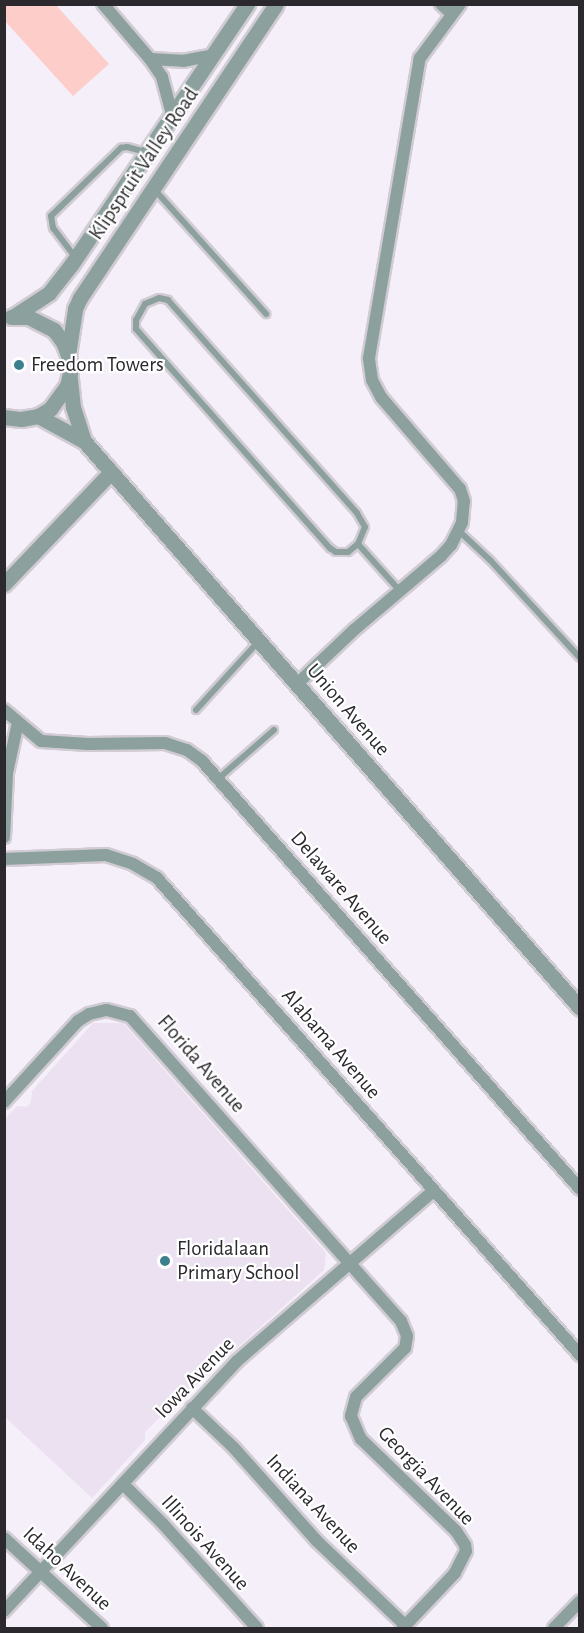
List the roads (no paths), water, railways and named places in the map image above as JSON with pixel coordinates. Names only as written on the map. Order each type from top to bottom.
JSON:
[{"type":"street","points":[[103,4],[150,59],[165,85],[172,115]]},
{"type":"street","name":"Klipspruit Valley Road","points":[[9,317],[50,293],[247,4]]},
{"type":"street","name":"Klipspruit Valley Road","points":[[68,355],[73,317],[80,298],[276,4]]},
{"type":"street","points":[[297,684],[441,556],[459,531],[464,512],[460,489],[381,397],[372,380],[369,358],[416,76],[424,51],[456,9],[441,4]]},
{"type":"street","points":[[150,59],[183,61],[213,55]]},
{"type":"street","points":[[9,317],[28,317],[48,326],[63,342],[68,355]]},
{"type":"street","name":"Union Avenue","points":[[68,355],[73,407],[84,441]]},
{"type":"street","points":[[4,417],[21,419],[38,416],[60,399],[70,373]]},
{"type":"street","name":"Union Avenue","points":[[38,416],[84,441],[579,1008]]},
{"type":"street","points":[[4,584],[111,472]]},
{"type":"street","name":"Delaware Avenue","points":[[4,710],[34,737],[49,743],[149,741],[177,746],[202,761],[579,1189]]},
{"type":"street","points":[[4,837],[7,773],[18,722]]},
{"type":"street","name":"Alabama Avenue","points":[[4,859],[106,855],[133,864],[157,878],[432,1192],[579,1355]]},
{"type":"street","name":"Florida Avenue","points":[[4,1102],[78,1021],[88,1014],[107,1010],[130,1016],[351,1262]]},
{"type":"street","name":"Iowa Avenue","points":[[4,1611],[237,1361],[432,1192]]},
{"type":"street","name":"Georgia Avenue","points":[[351,1262],[401,1321],[407,1336],[401,1354],[352,1403],[353,1425],[368,1446],[456,1531],[465,1545],[465,1557],[462,1564],[405,1627]]},
{"type":"street","name":"Indiana Avenue","points":[[192,1408],[247,1462],[317,1541],[405,1627]]},
{"type":"street","name":"Illinois Avenue","points":[[123,1484],[163,1524],[257,1629]]},
{"type":"street","name":"Idaho Avenue","points":[[4,1538],[102,1629]]},
{"type":"street","points":[[554,1629],[579,1601]]},
{"type":"lane","points":[[76,258],[54,228],[51,216],[121,148],[128,147],[147,152]]},
{"type":"lane","points":[[153,188],[266,314]]},
{"type":"lane","points":[[159,298],[168,300],[357,513],[365,527],[358,544],[348,552],[336,552],[330,548],[136,329],[136,320],[145,304],[159,298]]},
{"type":"lane","points":[[459,531],[489,560],[579,658]]},
{"type":"lane","points":[[358,544],[400,591]]},
{"type":"lane","points":[[196,710],[260,641]]},
{"type":"lane","points":[[219,778],[274,730]]},
{"type":"place","name":"Freedom Towers","points":[[19,365]]},
{"type":"place","name":"Floridalaan Primary School","points":[[165,1261]]}]
